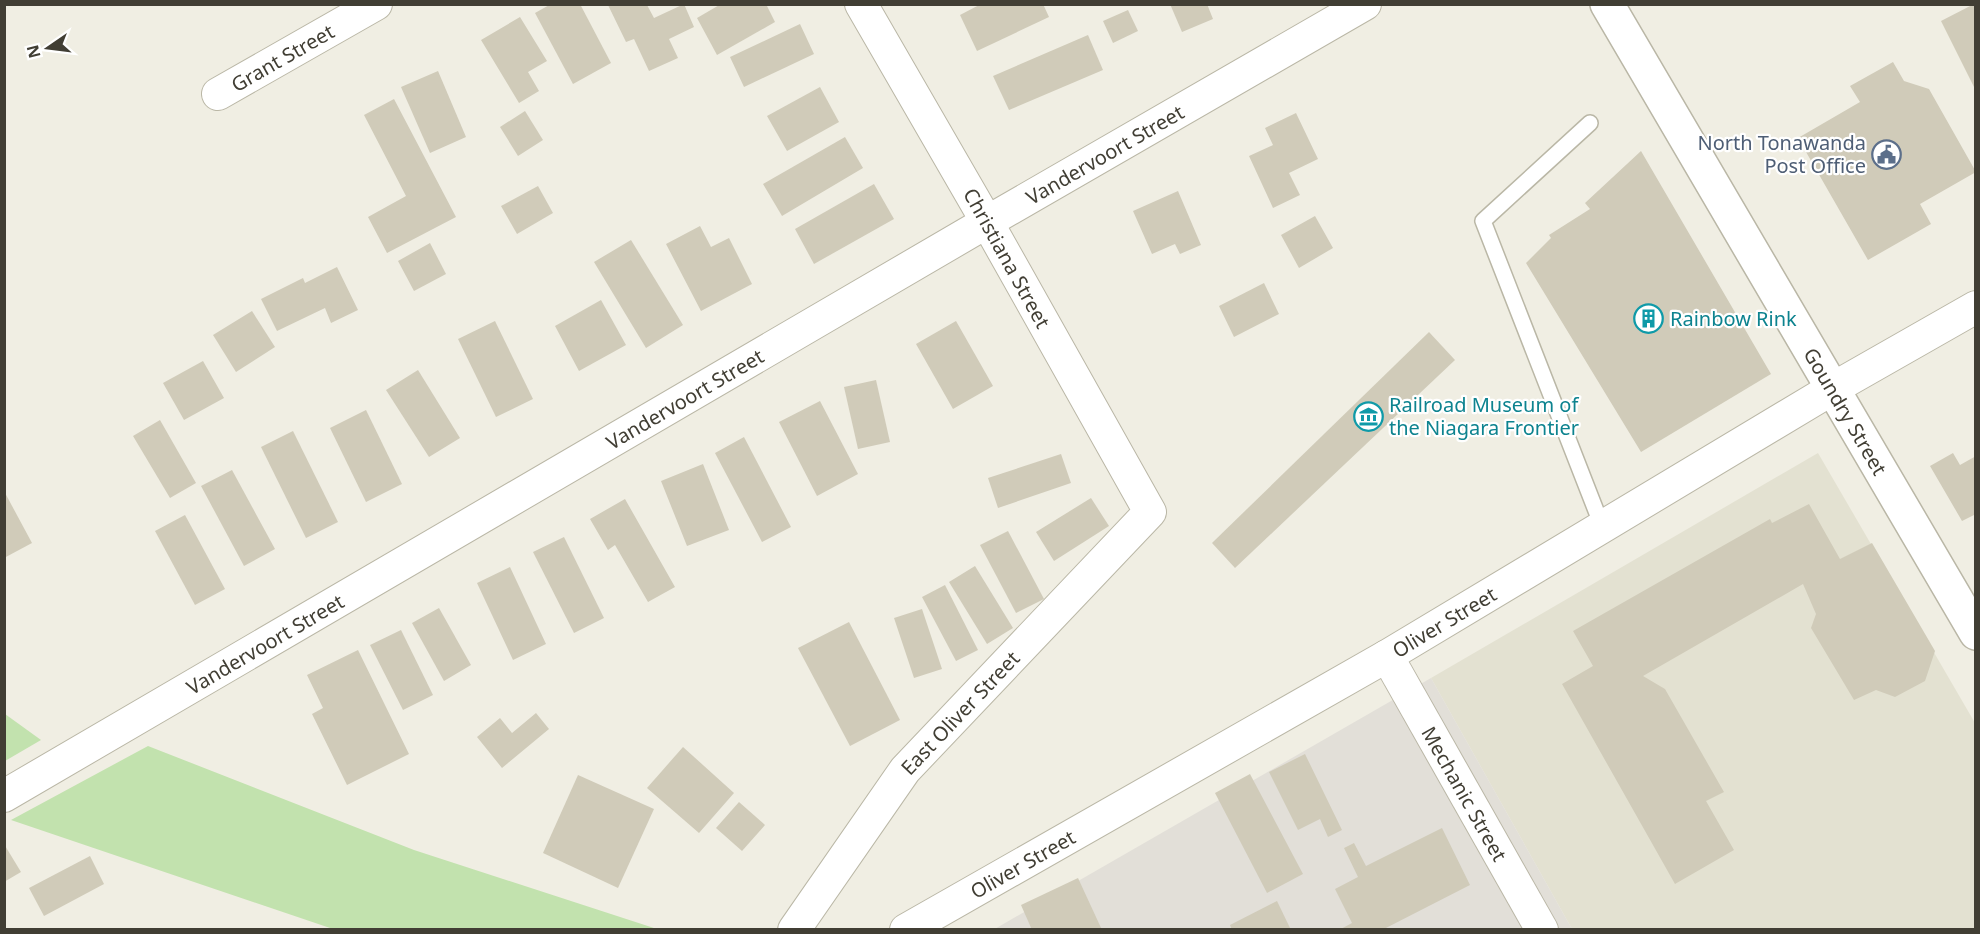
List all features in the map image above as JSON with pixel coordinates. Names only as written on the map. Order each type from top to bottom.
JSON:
[{"type":"street","name":"Grant Street","points":[[218,94],[376,4]]},
{"type":"street","name":"Christiana Street","points":[[861,4],[1150,512]]},
{"type":"street","name":"Vandervoort Street","points":[[4,796],[1365,4]]},
{"type":"street","name":"Goundry Street","points":[[1607,4],[1976,633]]},
{"type":"street","name":"Oliver Street","points":[[906,930],[1386,656],[1832,389],[1976,307]]},
{"type":"street","name":"East Oliver Street","points":[[794,930],[905,770],[1150,512]]},
{"type":"street","name":"Mechanic Street","points":[[1386,656],[1542,930]]},
{"type":"lane","points":[[1590,123],[1483,221],[1602,526]]},
{"type":"shaded area","points":[[1818,453],[1975,723],[1975,929],[1572,929],[1431,678]]},
{"type":"shaded area","points":[[1431,678],[1572,929],[993,930]]},
{"type":"green space","points":[[5,714],[41,740],[4,761]]},
{"type":"green space","points":[[148,746],[414,850],[657,929],[333,929],[11,820]]},
{"type":"building","points":[[551,4],[580,4],[611,63],[573,84],[535,13]]},
{"type":"building","points":[[684,4],[694,27],[669,39],[678,58],[649,71],[634,39],[626,42],[608,5],[647,5],[654,18]]},
{"type":"building","points":[[721,4],[766,4],[775,22],[717,55],[697,18]]},
{"type":"building","points":[[981,4],[1043,4],[1049,17],[977,51],[960,15]]},
{"type":"building","points":[[1170,4],[1207,4],[1213,19],[1182,32]]},
{"type":"building","points":[[1976,4],[1976,91],[1941,21]]},
{"type":"building","points":[[1128,10],[1138,31],[1113,43],[1103,21]]},
{"type":"building","points":[[520,17],[547,61],[528,72],[539,91],[519,103],[481,40]]},
{"type":"building","points":[[800,24],[814,54],[744,87],[730,57]]},
{"type":"building","points":[[1088,35],[1103,70],[1009,110],[993,76]]},
{"type":"building","name":"North Tonawanda Post Office","points":[[1893,62],[1904,81],[1929,89],[1976,172],[1920,204],[1931,224],[1868,260],[1798,138],[1860,102],[1850,86]]},
{"type":"building","points":[[438,71],[466,137],[430,153],[401,87]]},
{"type":"building","points":[[820,87],[839,122],[787,151],[767,116]]},
{"type":"building","points":[[394,99],[456,217],[387,253],[368,217],[406,196],[364,115]]},
{"type":"building","points":[[525,111],[543,140],[518,156],[500,127]]},
{"type":"building","points":[[1296,113],[1318,159],[1289,173],[1300,195],[1273,208],[1249,156],[1273,145],[1265,128]]},
{"type":"building","points":[[845,137],[863,168],[782,216],[763,184]]},
{"type":"building","name":"Rainbow Rink","points":[[1641,151],[1771,374],[1641,452],[1526,263],[1551,238],[1549,235],[1590,209],[1585,203]]},
{"type":"building","points":[[874,184],[894,219],[814,264],[795,229]]},
{"type":"building","points":[[538,186],[553,213],[517,234],[501,206]]},
{"type":"building","points":[[1178,191],[1201,245],[1180,254],[1175,244],[1152,254],[1133,211]]},
{"type":"building","points":[[1315,216],[1333,248],[1299,268],[1281,235]]},
{"type":"building","points":[[700,226],[711,247],[729,238],[752,284],[701,311],[666,244]]},
{"type":"building","points":[[631,240],[683,325],[646,348],[594,262]]},
{"type":"building","points":[[430,243],[446,274],[414,291],[398,261]]},
{"type":"building","points":[[337,267],[358,310],[331,323],[325,308],[277,331],[261,299],[303,278],[305,283]]},
{"type":"building","points":[[1264,283],[1279,314],[1234,337],[1219,306]]},
{"type":"building","points":[[601,300],[626,345],[579,371],[555,326]]},
{"type":"building","points":[[252,311],[275,347],[236,372],[213,335]]},
{"type":"building","points":[[495,321],[533,399],[496,417],[458,339]]},
{"type":"building","points":[[956,321],[993,386],[953,409],[916,344]]},
{"type":"building","name":"Railroad Museum of the Niagara Frontier","points":[[1429,332],[1455,360],[1235,568],[1212,543]]},
{"type":"building","points":[[203,361],[224,398],[184,420],[163,383]]},
{"type":"building","points":[[418,370],[460,438],[429,457],[386,390]]},
{"type":"building","points":[[876,380],[890,442],[858,449],[844,387]]},
{"type":"building","points":[[820,401],[858,474],[817,496],[779,422]]},
{"type":"building","points":[[366,410],[402,484],[366,502],[330,428]]},
{"type":"building","points":[[160,420],[196,483],[170,498],[133,436]]},
{"type":"building","points":[[293,431],[338,522],[306,538],[261,447]]},
{"type":"building","points":[[744,437],[791,527],[762,542],[715,453]]},
{"type":"building","points":[[1953,453],[1960,465],[1976,456],[1976,514],[1962,521],[1930,466]]},
{"type":"building","points":[[1061,454],[1071,483],[998,508],[988,478]]},
{"type":"building","points":[[703,464],[729,530],[687,546],[661,481]]},
{"type":"building","points":[[232,470],[275,549],[244,566],[201,486]]},
{"type":"building","points":[[4,491],[32,543],[4,558]]},
{"type":"building","points":[[1091,498],[1109,526],[1054,561],[1036,532]]},
{"type":"building","points":[[625,499],[675,587],[648,602],[615,545],[608,550],[590,519]]},
{"type":"building","points":[[1809,504],[1840,559],[1872,543],[1935,651],[1925,681],[1895,697],[1876,690],[1854,700],[1811,628],[1816,614],[1803,584],[1643,676],[1665,689],[1724,792],[1706,801],[1734,850],[1675,884],[1562,684],[1593,666],[1573,631],[1770,519],[1772,523]]},
{"type":"building","points":[[185,515],[225,589],[195,605],[155,531]]},
{"type":"building","points":[[1008,531],[1044,599],[1016,613],[980,545]]},
{"type":"building","points":[[564,537],[604,618],[574,633],[533,552]]},
{"type":"building","points":[[975,566],[1013,628],[987,644],[949,582]]},
{"type":"building","points":[[510,567],[546,644],[513,660],[477,583]]},
{"type":"building","points":[[945,585],[978,650],[956,661],[922,597]]},
{"type":"building","points":[[439,608],[471,665],[444,681],[412,623]]},
{"type":"building","points":[[922,609],[942,669],[914,678],[894,618]]},
{"type":"building","points":[[849,622],[900,720],[850,746],[798,648]]},
{"type":"building","points":[[401,630],[433,695],[403,710],[370,645]]},
{"type":"building","points":[[358,650],[409,754],[347,785],[312,714],[323,708],[307,675]]},
{"type":"building","points":[[536,713],[549,729],[502,768],[477,737],[500,718],[512,733]]},
{"type":"building","points":[[683,747],[734,793],[699,833],[647,788]]},
{"type":"building","points":[[1305,754],[1342,830],[1328,837],[1320,819],[1298,830],[1269,772]]},
{"type":"building","points":[[1250,774],[1303,874],[1267,893],[1215,793]]},
{"type":"building","points":[[578,775],[654,809],[618,888],[543,853]]},
{"type":"building","points":[[739,802],[765,825],[742,851],[716,828]]},
{"type":"building","points":[[1442,828],[1470,885],[1382,930],[1339,930],[1352,923],[1335,889],[1358,877],[1344,848],[1354,843],[1366,866]]},
{"type":"building","points":[[4,844],[21,872],[4,882]]},
{"type":"building","points":[[90,856],[104,884],[44,916],[29,888]]},
{"type":"building","points":[[1078,878],[1102,930],[1032,930],[1021,905]]},
{"type":"building","points":[[1277,901],[1291,930],[1232,930],[1230,925]]},
{"type":"place","name":"North Tonawanda Post Office","points":[[1887,154]]},
{"type":"place","name":"Rainbow Rink","points":[[1649,318]]},
{"type":"place","name":"Railroad Museum of the Niagara Frontier","points":[[1368,416]]}]
